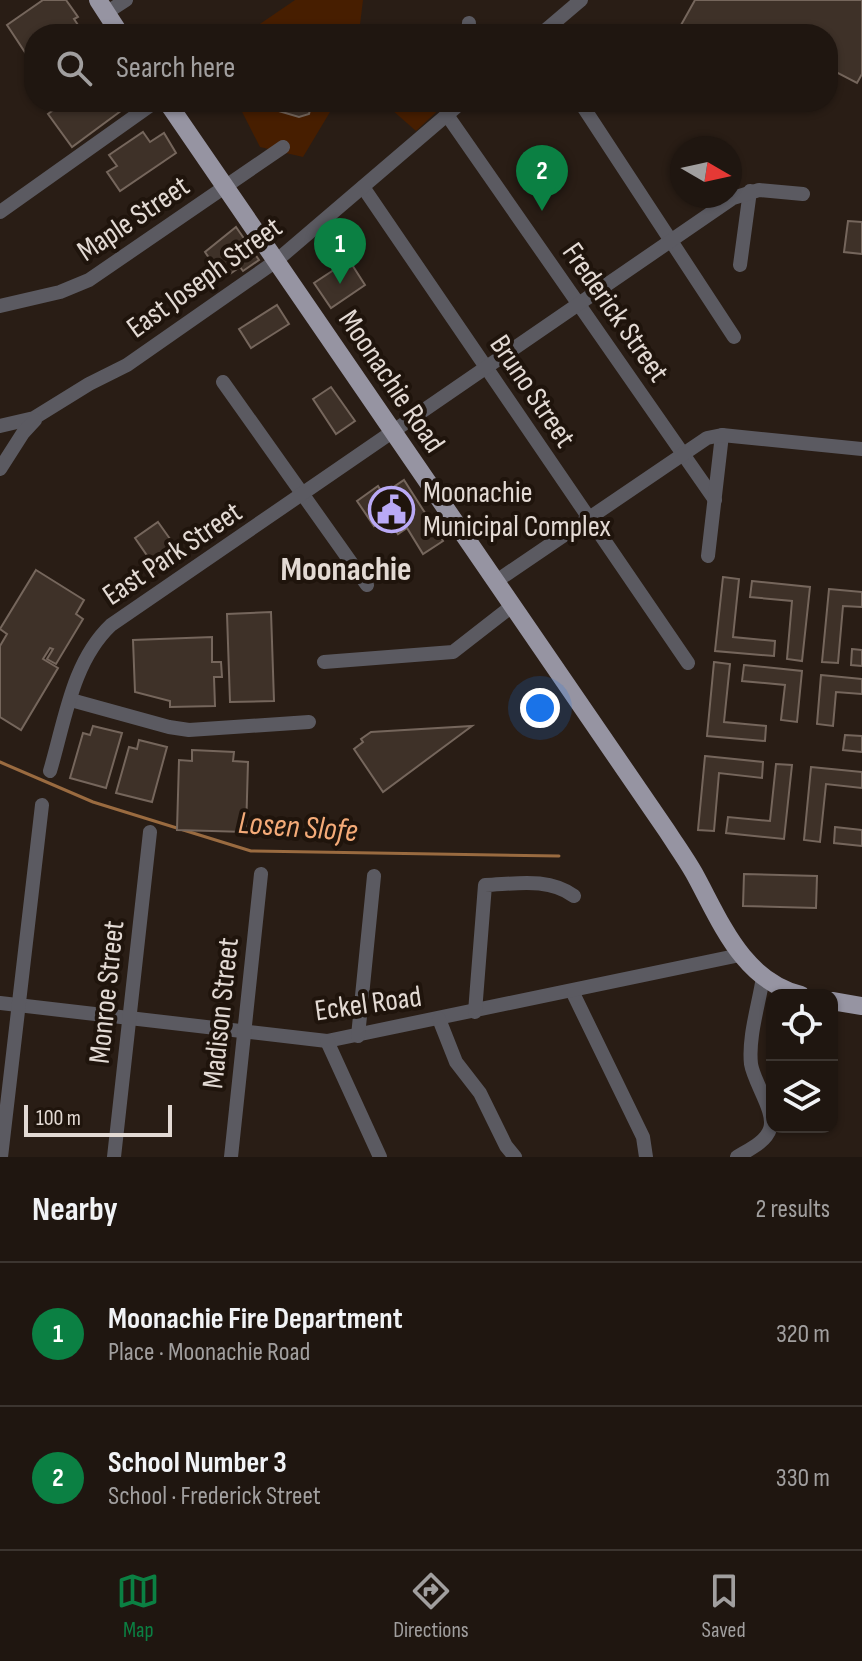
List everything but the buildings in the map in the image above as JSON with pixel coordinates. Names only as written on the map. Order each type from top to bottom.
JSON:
[{"type":"main road","points":[[102,6],[114,24]]},
{"type":"main road","name":"Moonachie Road","points":[[174,112],[670,837],[740,955],[763,977],[784,989]]},
{"type":"main road","points":[[838,1002],[862,1006]]},
{"type":"street","points":[[102,6],[126,0]]},
{"type":"street","points":[[553,24],[581,0]]},
{"type":"street","points":[[0,212],[141,112]]},
{"type":"street","name":"East Joseph Street","points":[[0,426],[22,422],[45,412],[89,384],[127,365],[276,261],[448,112]]},
{"type":"street","name":"Frederick Street","points":[[459,112],[579,304],[715,500]]},
{"type":"street","points":[[587,112],[734,337]]},
{"type":"street","name":"Maple Street","points":[[0,306],[60,292],[89,280],[283,147]]},
{"type":"street","name":"Bruno Street","points":[[363,187],[688,663]]},
{"type":"street","points":[[740,265],[750,191],[803,194]]},
{"type":"street","name":"East Park Street","points":[[50,771],[84,660],[99,636],[111,625],[733,198],[750,191]]},
{"type":"street","points":[[223,382],[367,585]]},
{"type":"street","name":"East Joseph Street","points":[[0,469],[23,433],[45,412]]},
{"type":"street","points":[[708,556],[722,435]]},
{"type":"street","points":[[495,582],[707,438],[722,435],[862,449]]},
{"type":"street","points":[[324,662],[453,652],[512,606]]},
{"type":"street","points":[[71,700],[189,730],[309,722]]},
{"type":"street","points":[[1,1157],[42,805]]},
{"type":"street","name":"Monroe Street","points":[[114,1157],[150,832]]},
{"type":"street","name":"Madison Street","points":[[231,1157],[261,874]]},
{"type":"street","points":[[358,1036],[374,876]]},
{"type":"street","points":[[475,1012],[485,885],[544,883],[574,896]]},
{"type":"street","name":"Eckel Road","points":[[0,1003],[327,1041],[740,955]]},
{"type":"street","points":[[737,1157],[764,1138],[771,1126],[751,1064],[763,977]]},
{"type":"street","points":[[572,991],[643,1137],[646,1157]]},
{"type":"street","points":[[439,1019],[456,1062],[480,1093],[506,1146],[515,1157]]},
{"type":"street","points":[[327,1041],[380,1157]]},
{"type":"shaded area","points":[[295,0],[363,0],[360,24],[260,24]]},
{"type":"shaded area","points":[[242,112],[330,112],[303,157],[260,147]]},
{"type":"shaded area","points":[[394,112],[436,112],[416,131]]},
{"type":"waterway","name":"Losen Slofe","points":[[0,762],[93,802],[251,851],[559,856]]},
{"type":"place","name":"School Number 3","points":[[542,211]]},
{"type":"place","name":"Moonachie Fire Department","points":[[340,284]]},
{"type":"place","name":"Moonachie Municipal Complex","points":[[392,509]]},
{"type":"district","name":"Moonachie","points":[[346,568]]}]
